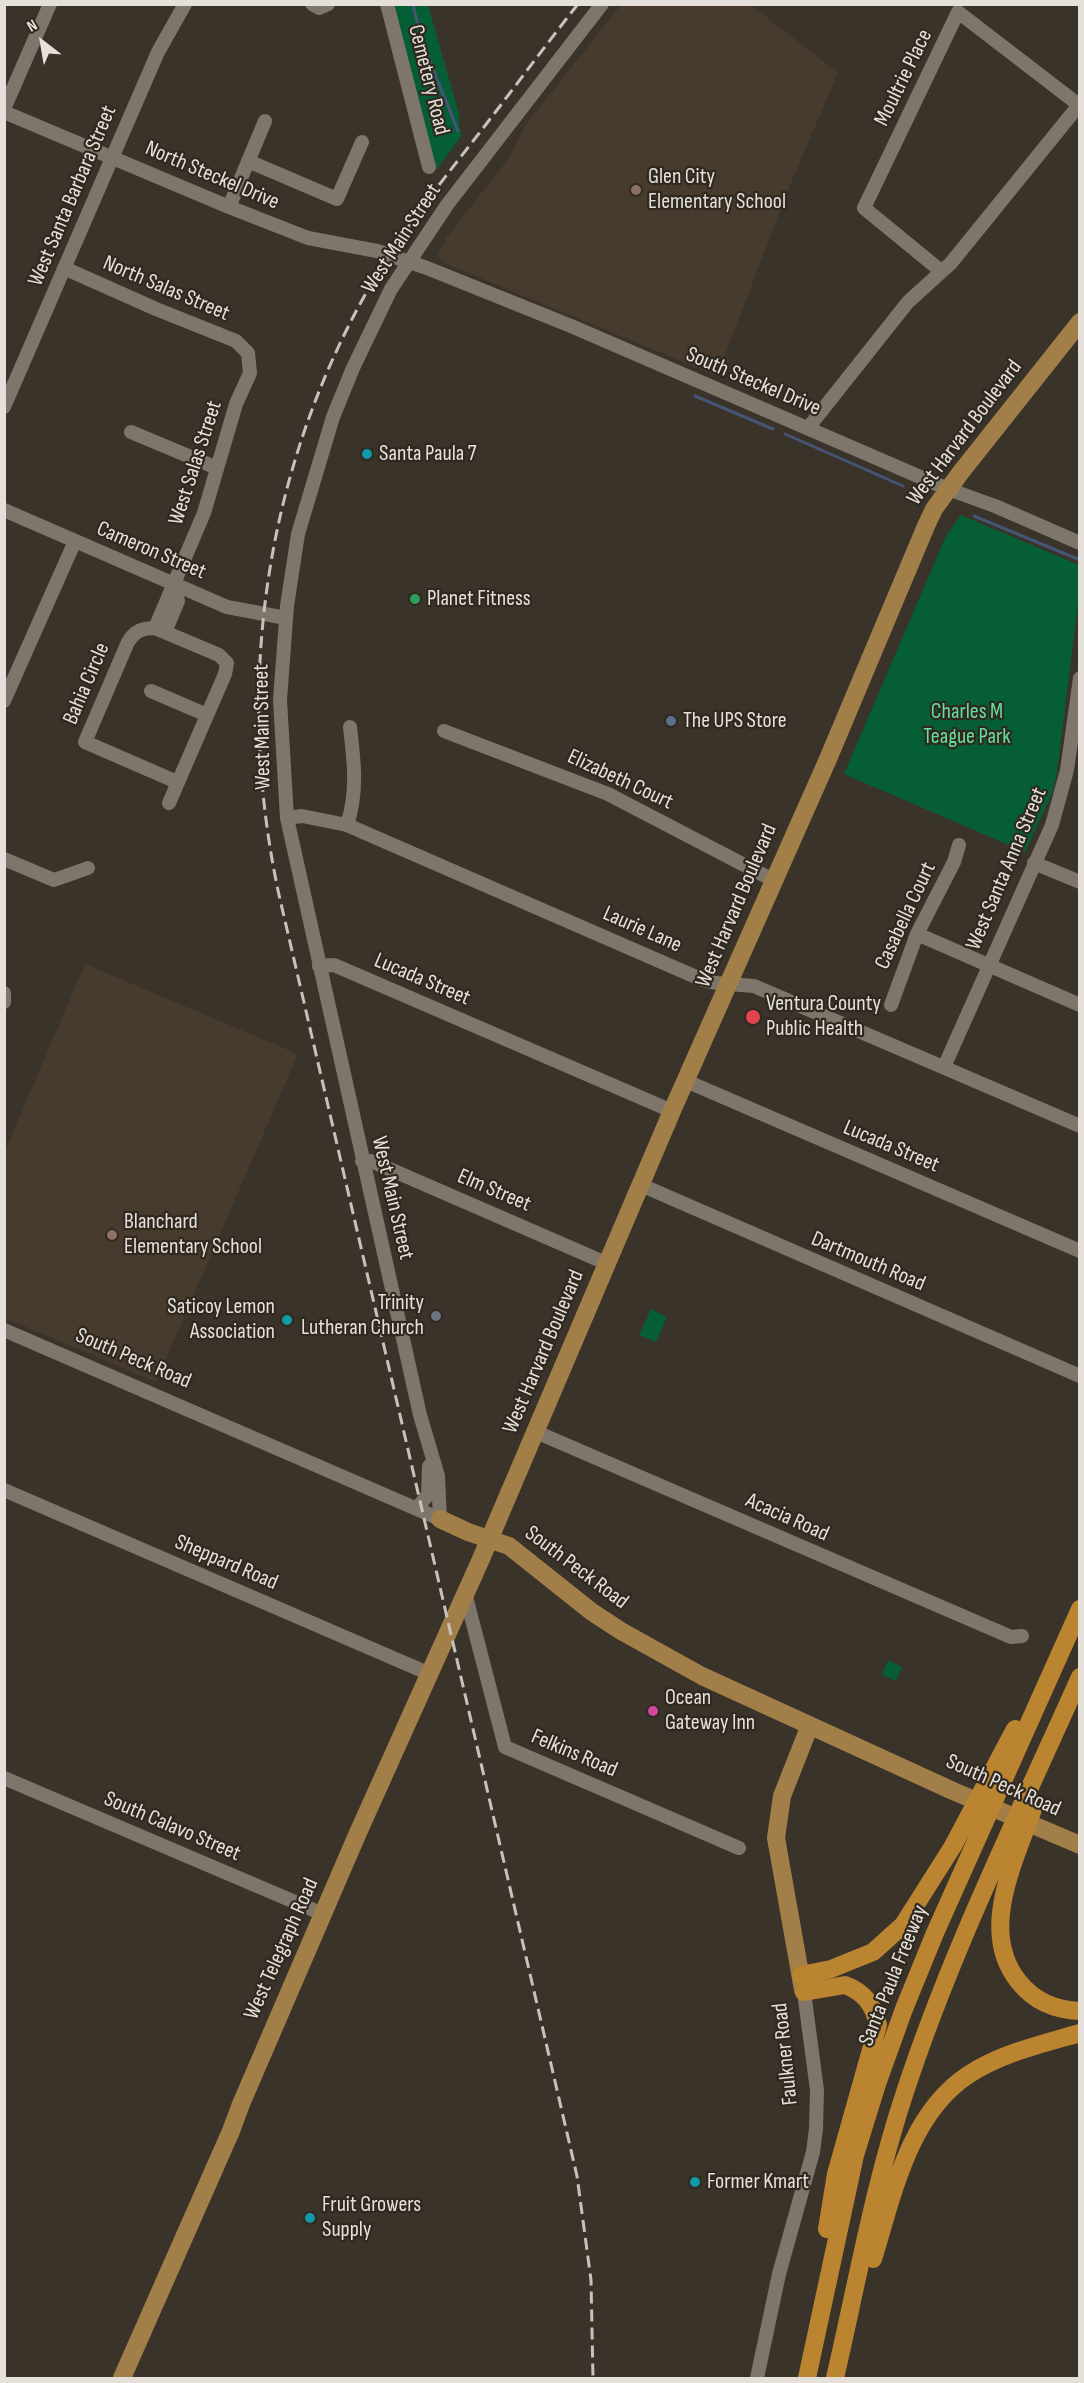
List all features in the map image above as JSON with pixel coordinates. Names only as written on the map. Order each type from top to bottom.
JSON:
[{"type":"highway","points":[[802,1984],[873,1952],[894,1935],[913,1913],[953,1846],[1080,1609]]},
{"type":"highway","name":"Santa Paula Freeway","points":[[807,2379],[855,2155],[904,2008],[1080,1609]]},
{"type":"highway","points":[[1080,1678],[1009,1879],[999,1927],[1003,1955],[1011,1972],[1023,1987],[1049,2005],[1080,2012]]},
{"type":"highway","points":[[836,2379],[884,2162],[905,2091],[962,1942],[1080,1678]]},
{"type":"highway","points":[[802,1984],[845,1985],[860,1992],[872,2006],[878,2025],[836,2174],[814,2344]]},
{"type":"highway","points":[[836,2379],[846,2357],[869,2271],[897,2181],[923,2123],[949,2091],[968,2076],[1011,2054],[1080,2033]]},
{"type":"main road","name":"West Harvard Boulevard","points":[[489,1539],[672,1111],[730,985],[773,880],[828,759],[906,569],[934,509],[1080,322]]},
{"type":"main road","name":"South Peck Road","points":[[440,1519],[509,1546],[585,1607],[621,1631],[702,1676],[952,1791],[1080,1845]]},
{"type":"main road","name":"West Telegraph Road","points":[[122,2379],[323,1914],[489,1539]]},
{"type":"main road","name":"Faulkner Road","points":[[802,1984],[776,1838],[782,1796],[810,1725]]},
{"type":"street","points":[[4,110],[50,4]]},
{"type":"street","name":"West Santa Barbara Street","points":[[4,406],[158,52],[185,4]]},
{"type":"street","points":[[312,4],[319,8],[328,4]]},
{"type":"street","name":"Cemetery Road","points":[[387,4],[429,167]]},
{"type":"street","name":"West Main Street","points":[[440,1519],[438,1476],[420,1415],[287,818],[280,700],[286,618],[298,534],[333,417],[369,333],[391,289],[447,205],[602,4]]},
{"type":"street","name":"Moultrie Place","points":[[808,428],[908,302],[951,263],[1079,105],[958,12],[864,208],[941,271]]},
{"type":"street","name":"North Steckel Drive","points":[[4,110],[229,207],[308,238],[377,251],[409,263]]},
{"type":"street","points":[[229,207],[265,122]]},
{"type":"street","points":[[248,161],[337,199],[362,142]]},
{"type":"street","name":"South Steckel Drive","points":[[409,263],[427,268],[571,326],[948,489],[995,506],[1080,543]]},
{"type":"street","name":"North Salas Street","points":[[64,268],[236,341],[248,353]]},
{"type":"street","name":"West Salas Street","points":[[174,584],[204,513],[236,404],[250,373],[248,353]]},
{"type":"street","points":[[131,432],[217,468]]},
{"type":"street","name":"Cameron Street","points":[[4,510],[227,607],[286,618]]},
{"type":"street","points":[[4,701],[75,541]]},
{"type":"street","points":[[169,802],[225,674],[227,663],[219,655],[160,630],[178,601],[174,584]]},
{"type":"street","name":"Bahia Circle","points":[[160,630],[145,628],[139,630],[128,642],[85,742],[177,782]]},
{"type":"street","name":"West Santa Anna Street","points":[[944,1067],[1052,825],[1073,771],[1080,678]]},
{"type":"street","points":[[151,691],[207,715]]},
{"type":"street","points":[[347,825],[354,790],[355,765],[350,728]]},
{"type":"street","name":"Elizabeth Court","points":[[444,731],[608,794],[773,880]]},
{"type":"street","name":"Laurie Lane","points":[[287,818],[302,816],[347,825],[703,980],[730,985],[754,986],[1080,1126]]},
{"type":"street","name":"Casabella Court","points":[[891,1005],[916,934],[954,862],[959,845]]},
{"type":"street","points":[[4,859],[54,880],[88,868]]},
{"type":"street","points":[[1034,862],[1080,882]]},
{"type":"street","points":[[916,934],[1080,1005]]},
{"type":"street","name":"Lucada Street","points":[[320,966],[334,965],[672,1111]]},
{"type":"street","points":[[4,993],[4,1002]]},
{"type":"street","name":"Lucada Street","points":[[686,1081],[1080,1251]]},
{"type":"street","name":"Elm Street","points":[[362,1161],[371,1161],[608,1264]]},
{"type":"street","name":"Dartmouth Road","points":[[641,1185],[1080,1376]]},
{"type":"street","name":"South Peck Road","points":[[4,1330],[440,1519]]},
{"type":"street","name":"Acacia Road","points":[[536,1432],[1011,1637],[1022,1636]]},
{"type":"street","points":[[416,1509],[428,1495],[430,1446]]},
{"type":"street","name":"Sheppard Road","points":[[4,1490],[430,1674]]},
{"type":"street","name":"Felkins Road","points":[[465,1593],[505,1747],[739,1848]]},
{"type":"street","name":"South Calavo Street","points":[[4,1778],[323,1914]]},
{"type":"street","name":"Faulkner Road","points":[[757,2379],[779,2274],[813,2152],[816,2129],[817,2090],[802,1984]]},
{"type":"shaded area","name":"Glen City Elementary School","points":[[621,5],[751,5],[838,73],[790,185],[717,376],[442,262],[438,254],[447,237],[509,158],[524,127]]},
{"type":"shaded area","name":"Blanchard Elementary School","points":[[85,964],[298,1054],[156,1382],[5,1318],[5,1151]]},
{"type":"green space","points":[[392,5],[428,5],[459,114],[459,127],[462,135],[437,169],[433,169]]},
{"type":"green space","name":"Charles M Teague Park","points":[[961,515],[1079,565],[1079,596],[1057,772],[1052,794],[1025,852],[844,774],[946,536]]},
{"type":"green space","points":[[651,1309],[667,1317],[656,1342],[639,1335]]},
{"type":"green space","points":[[888,1660],[902,1667],[896,1681],[882,1675]]},
{"type":"waterway","points":[[413,4],[427,53],[458,131]]},
{"type":"waterway","points":[[695,396],[773,429]]},
{"type":"waterway","points":[[785,434],[903,486]]},
{"type":"waterway","points":[[974,516],[1080,560]]},
{"type":"railway","points":[[578,4],[405,232],[370,286],[334,357],[305,430],[283,505],[268,582],[260,660],[259,738],[266,817],[279,895],[577,2176],[591,2280],[593,2378]]},
{"type":"place","name":"Glen City Elementary School","points":[[636,190]]},
{"type":"place","name":"Santa Paula 7","points":[[367,454]]},
{"type":"place","name":"Planet Fitness","points":[[415,599]]},
{"type":"place","name":"The UPS Store","points":[[671,721]]},
{"type":"place","name":"Ventura County Public Health","points":[[753,1017]]},
{"type":"place","name":"Blanchard Elementary School","points":[[112,1235]]},
{"type":"place","name":"Trinity Lutheran Church","points":[[436,1316]]},
{"type":"place","name":"Saticoy Lemon Association","points":[[287,1320]]},
{"type":"place","name":"Ocean Gateway Inn","points":[[653,1711]]},
{"type":"place","name":"Former Kmart","points":[[695,2182]]},
{"type":"place","name":"Fruit Growers Supply","points":[[310,2218]]}]
